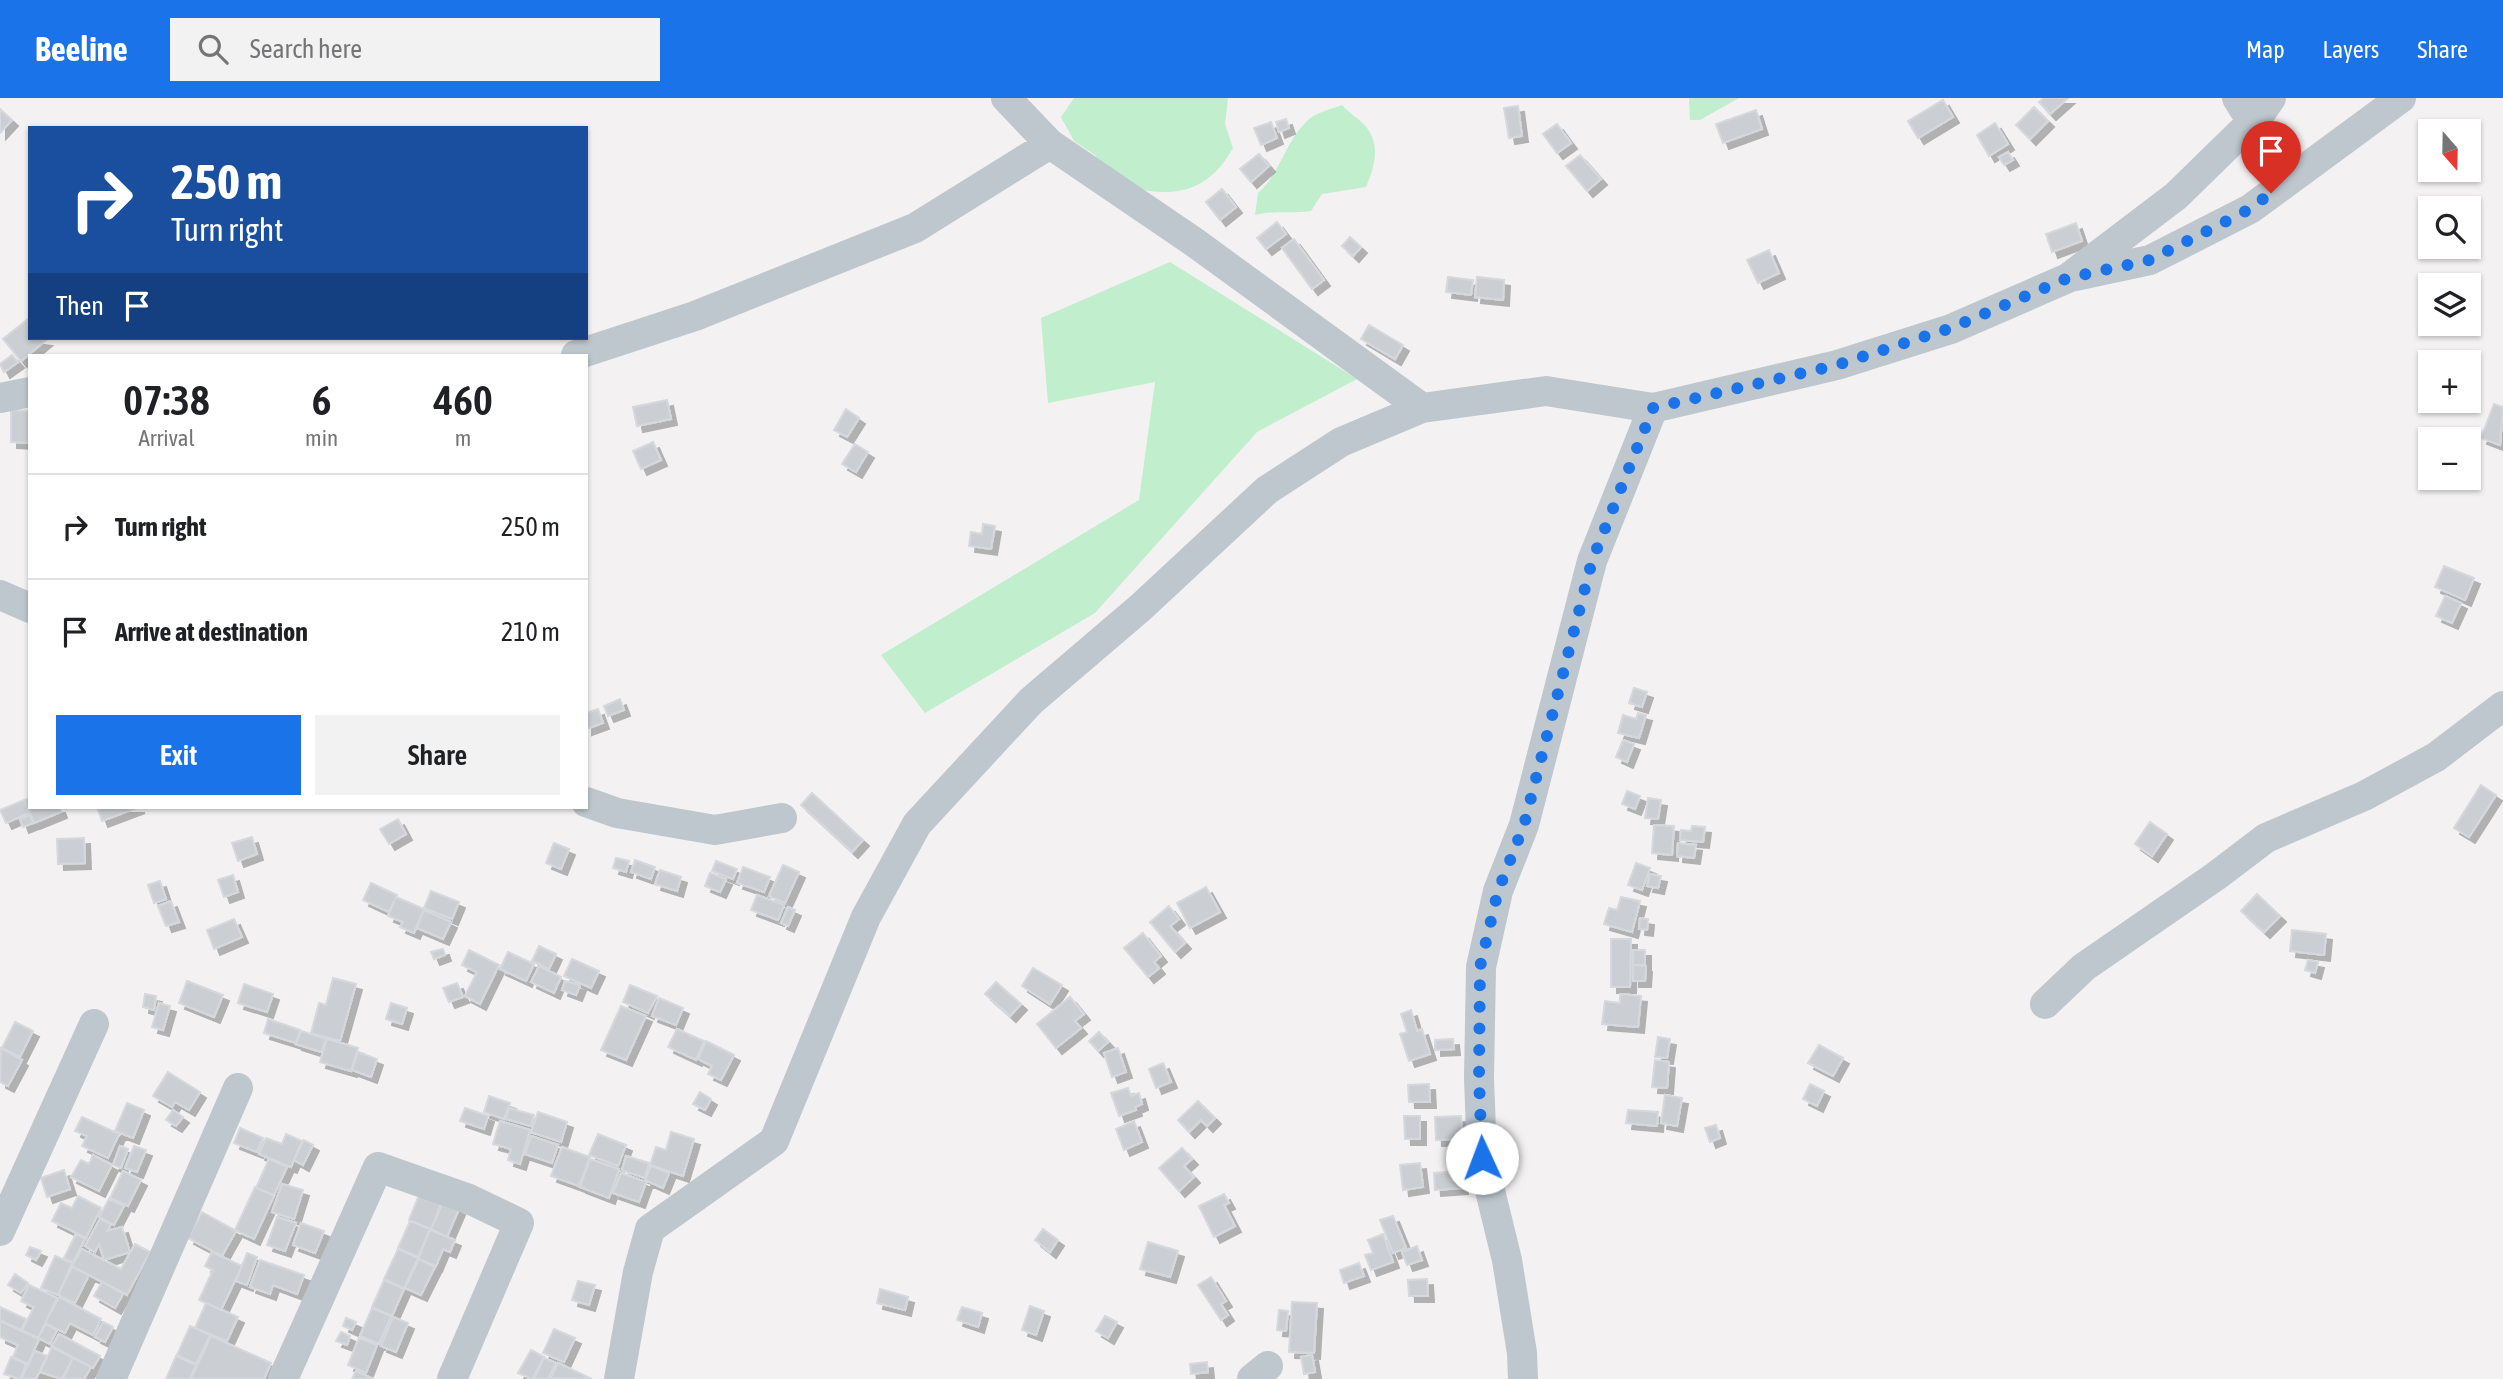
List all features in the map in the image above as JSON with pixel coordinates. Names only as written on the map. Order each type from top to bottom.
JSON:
[{"type":"street","points":[[1006,98],[1050,144],[1194,242],[1422,408]]},
{"type":"street","points":[[2068,278],[2176,196],[2245,110],[2271,98]]},
{"type":"street","points":[[619,1379],[638,1272],[650,1229],[774,1141],[866,917],[917,824],[1031,701],[1140,608],[1267,490],[1341,442],[1422,408],[1546,391],[1653,408],[1837,365],[1951,328],[2068,278],[2150,260],[2250,209],[2401,98]]},
{"type":"street","points":[[579,354],[695,316],[915,228],[1050,144]]},
{"type":"street","points":[[0,398],[28,392]]},
{"type":"street","points":[[1523,1379],[1522,1353],[1507,1260],[1482,1158],[1479,1078],[1480,967],[1498,891],[1524,825],[1592,561],[1653,408]]},
{"type":"street","points":[[0,595],[28,607]]},
{"type":"street","points":[[2045,1004],[2084,967],[2266,838],[2364,796],[2436,757],[2503,706]]},
{"type":"street","points":[[588,803],[617,813],[715,831],[782,818]]},
{"type":"street","points":[[0,1231],[94,1024]]},
{"type":"street","points":[[111,1379],[238,1088]]},
{"type":"street","points":[[283,1379],[379,1167],[469,1199],[519,1223],[452,1379]]},
{"type":"green space","points":[[1074,98],[1228,98],[1225,124],[1233,148],[1221,166],[1194,187],[1162,192],[1126,186],[1107,180],[1095,155],[1074,141],[1061,117]]},
{"type":"green space","points":[[1689,98],[1739,98],[1700,120],[1690,120]]},
{"type":"green space","points":[[1342,105],[1362,122],[1374,143],[1374,165],[1366,187],[1322,194],[1311,211],[1255,215],[1258,193],[1272,177],[1299,129],[1314,116]]},
{"type":"green space","points":[[1170,262],[1357,379],[1257,432],[1095,613],[925,713],[881,655],[1139,500],[1155,382],[1048,403],[1041,318]]},
{"type":"building","points":[[2044,98],[2068,98],[2050,114],[2039,102]]},
{"type":"building","points":[[1943,100],[1953,117],[1918,138],[1908,121]]},
{"type":"building","points":[[1518,106],[1522,136],[1509,138],[1504,108]]},
{"type":"building","points":[[2034,107],[2048,121],[2030,139],[2016,125]]},
{"type":"building","points":[[0,109],[12,120],[0,133]]},
{"type":"building","points":[[1756,110],[1762,129],[1723,143],[1716,124]]},
{"type":"building","points":[[1286,119],[1289,128],[1279,132],[1276,122]]},
{"type":"building","points":[[1271,122],[1277,138],[1261,145],[1254,128]]},
{"type":"building","points":[[1995,123],[2008,144],[1989,156],[1977,135]]},
{"type":"building","points":[[1557,124],[1571,143],[1557,153],[1543,134]]},
{"type":"building","points":[[2008,152],[2013,160],[2004,165],[1999,157]]},
{"type":"building","points":[[1259,154],[1269,166],[1251,182],[1240,169]]},
{"type":"building","points":[[1580,155],[1601,179],[1587,191],[1566,166]]},
{"type":"building","points":[[1222,189],[1236,207],[1220,220],[1206,202]]},
{"type":"building","points":[[1277,222],[1286,234],[1266,249],[1257,238]]},
{"type":"building","points":[[2076,223],[2082,241],[2052,252],[2046,234]]},
{"type":"building","points":[[1350,237],[1361,247],[1353,256],[1342,246]]},
{"type":"building","points":[[1294,239],[1324,280],[1312,289],[1282,248]]},
{"type":"building","points":[[1769,250],[1779,273],[1758,283],[1747,260]]},
{"type":"building","points":[[1448,277],[1473,280],[1471,295],[1446,292]]},
{"type":"building","points":[[1477,277],[1504,280],[1503,300],[1475,297]]},
{"type":"building","points":[[28,319],[28,340],[46,340],[21,361],[3,339]]},
{"type":"building","points":[[1369,325],[1403,345],[1395,359],[1361,339]]},
{"type":"building","points":[[12,355],[18,362],[4,372],[0,364]]},
{"type":"building","points":[[667,400],[671,419],[637,426],[633,407]]},
{"type":"building","points":[[2494,404],[2503,407],[2500,445],[2481,438]]},
{"type":"building","points":[[846,409],[859,418],[847,437],[834,430]]},
{"type":"building","points":[[11,410],[28,411],[28,443],[11,442]]},
{"type":"building","points":[[653,442],[661,460],[641,469],[633,451]]},
{"type":"building","points":[[855,444],[868,452],[856,472],[842,464]]},
{"type":"building","points":[[983,524],[995,526],[991,549],[969,546],[971,532],[982,534]]},
{"type":"building","points":[[2444,566],[2474,578],[2465,600],[2435,587]]},
{"type":"building","points":[[2445,596],[2461,603],[2452,623],[2436,616]]},
{"type":"building","points":[[1634,688],[1647,692],[1642,707],[1629,703]]},
{"type":"building","points":[[620,699],[624,710],[608,716],[604,706]]},
{"type":"building","points":[[598,709],[603,723],[588,728],[588,712]]},
{"type":"building","points":[[1638,713],[1646,715],[1639,738],[1618,733],[1623,715],[1636,719]]},
{"type":"building","points":[[1623,740],[1634,744],[1627,762],[1616,757]]},
{"type":"building","points":[[2481,785],[2496,795],[2469,837],[2454,828]]},
{"type":"building","points":[[1627,791],[1640,796],[1635,809],[1622,804]]},
{"type":"building","points":[[812,793],[863,840],[852,852],[801,805]]},
{"type":"building","points":[[1648,798],[1661,800],[1658,819],[1645,818]]},
{"type":"building","points":[[24,800],[29,813],[6,823],[0,810]]},
{"type":"building","points":[[29,809],[60,809],[61,812],[34,823]]},
{"type":"building","points":[[98,809],[134,809],[102,821]]},
{"type":"building","points":[[30,815],[33,823],[23,827],[20,819]]},
{"type":"building","points":[[398,819],[406,834],[389,844],[380,829]]},
{"type":"building","points":[[2150,822],[2167,834],[2152,856],[2135,844]]},
{"type":"building","points":[[1654,825],[1674,826],[1672,855],[1652,853]]},
{"type":"building","points":[[1692,826],[1705,827],[1703,842],[1680,840],[1681,830],[1691,831]]},
{"type":"building","points":[[252,837],[257,854],[238,861],[232,843]]},
{"type":"building","points":[[84,838],[85,863],[58,864],[57,839]]},
{"type":"building","points":[[554,843],[569,849],[561,869],[546,863]]},
{"type":"building","points":[[1678,843],[1696,845],[1694,858],[1677,856]]},
{"type":"building","points":[[616,858],[629,861],[626,872],[613,868]]},
{"type":"building","points":[[635,860],[655,867],[651,879],[631,872]]},
{"type":"building","points":[[716,861],[737,869],[733,879],[712,871]]},
{"type":"building","points":[[1636,863],[1650,868],[1642,890],[1628,885]]},
{"type":"building","points":[[783,865],[799,872],[785,903],[769,896]]},
{"type":"building","points":[[743,867],[770,877],[764,892],[737,883]]},
{"type":"building","points":[[660,870],[681,877],[677,891],[655,884]]},
{"type":"building","points":[[710,873],[726,879],[720,892],[705,886]]},
{"type":"building","points":[[1650,874],[1661,876],[1658,888],[1647,886]]},
{"type":"building","points":[[233,875],[238,892],[224,897],[218,880]]},
{"type":"building","points":[[160,881],[166,899],[154,903],[148,885]]},
{"type":"building","points":[[371,883],[397,895],[389,912],[363,900]]},
{"type":"building","points":[[1206,887],[1220,912],[1190,928],[1177,903]]},
{"type":"building","points":[[431,891],[459,902],[452,919],[424,908]]},
{"type":"building","points":[[2257,894],[2280,916],[2264,932],[2241,911]]},
{"type":"building","points":[[757,895],[784,905],[778,920],[751,910]]},
{"type":"building","points":[[396,897],[424,909],[414,933],[400,927],[403,922],[388,916]]},
{"type":"building","points":[[1621,897],[1640,901],[1632,932],[1604,924],[1609,908],[1617,910]]},
{"type":"building","points":[[171,901],[179,922],[166,926],[158,906]]},
{"type":"building","points":[[1169,906],[1179,919],[1170,926],[1185,943],[1175,952],[1150,922]]},
{"type":"building","points":[[788,907],[795,910],[788,926],[781,923]]},
{"type":"building","points":[[424,910],[451,922],[443,939],[417,928]]},
{"type":"building","points":[[1640,918],[1648,919],[1647,930],[1639,929]]},
{"type":"building","points":[[234,919],[242,937],[214,949],[207,930]]},
{"type":"building","points":[[2292,930],[2326,934],[2324,955],[2290,951]]},
{"type":"building","points":[[1143,933],[1161,956],[1154,962],[1159,968],[1148,977],[1124,948]]},
{"type":"building","points":[[1611,939],[1631,939],[1630,987],[1611,987]]},
{"type":"building","points":[[539,946],[556,954],[549,969],[532,961]]},
{"type":"building","points":[[443,949],[445,955],[434,959],[431,952]]},
{"type":"building","points":[[469,950],[499,965],[480,1004],[465,996],[477,972],[462,965]]},
{"type":"building","points":[[1633,950],[1645,950],[1645,965],[1633,965]]},
{"type":"building","points":[[508,952],[534,964],[526,981],[500,969]]},
{"type":"building","points":[[572,959],[599,971],[591,988],[564,976]]},
{"type":"building","points":[[2308,960],[2318,962],[2315,973],[2305,970]]},
{"type":"building","points":[[1633,965],[1646,966],[1645,981],[1633,981]]},
{"type":"building","points":[[539,966],[561,977],[554,993],[531,982]]},
{"type":"building","points":[[1033,968],[1062,985],[1050,1004],[1022,986]]},
{"type":"building","points":[[333,978],[356,984],[340,1041],[311,1033],[319,1003],[326,1005]]},
{"type":"building","points":[[187,981],[223,995],[214,1017],[179,1003]]},
{"type":"building","points":[[565,981],[580,985],[576,995],[562,990]]},
{"type":"building","points":[[996,982],[1021,1004],[1010,1016],[985,994]]},
{"type":"building","points":[[457,983],[463,997],[449,1002],[443,988]]},
{"type":"building","points":[[244,984],[273,994],[267,1012],[238,1003]]},
{"type":"building","points":[[630,985],[657,996],[648,1013],[623,1002]]},
{"type":"building","points":[[145,994],[156,996],[154,1010],[143,1007]]},
{"type":"building","points":[[1620,994],[1641,996],[1638,1027],[1602,1024],[1605,1001],[1620,1003]]},
{"type":"building","points":[[1070,997],[1084,1014],[1075,1021],[1081,1028],[1056,1048],[1037,1024]]},
{"type":"building","points":[[659,998],[683,1008],[676,1025],[652,1016]]},
{"type":"building","points":[[159,1003],[170,1006],[163,1030],[152,1027]]},
{"type":"building","points":[[391,1003],[407,1008],[402,1024],[386,1019]]},
{"type":"building","points":[[621,1006],[646,1016],[626,1060],[601,1050]]},
{"type":"building","points":[[1411,1010],[1417,1031],[1422,1029],[1430,1054],[1409,1061],[1400,1034],[1407,1032],[1401,1014]]},
{"type":"building","points":[[268,1019],[300,1030],[296,1043],[264,1033]]},
{"type":"building","points":[[15,1022],[33,1031],[20,1057],[2,1048]]},
{"type":"building","points":[[677,1029],[704,1041],[696,1060],[668,1047]]},
{"type":"building","points":[[301,1031],[326,1039],[321,1052],[296,1044]]},
{"type":"building","points":[[1099,1032],[1108,1042],[1098,1051],[1089,1041]]},
{"type":"building","points":[[1658,1037],[1670,1039],[1667,1058],[1655,1057]]},
{"type":"building","points":[[327,1039],[358,1048],[351,1071],[320,1062]]},
{"type":"building","points":[[1453,1039],[1454,1049],[1435,1050],[1435,1040]]},
{"type":"building","points":[[706,1041],[734,1055],[721,1080],[708,1074],[712,1066],[698,1059]]},
{"type":"building","points":[[1819,1045],[1843,1058],[1833,1076],[1808,1063]]},
{"type":"building","points":[[1,1048],[22,1060],[8,1086],[0,1082]]},
{"type":"building","points":[[1118,1048],[1126,1072],[1112,1077],[1104,1053]]},
{"type":"building","points":[[358,1052],[377,1059],[371,1077],[352,1070]]},
{"type":"building","points":[[1655,1060],[1669,1062],[1667,1088],[1652,1087]]},
{"type":"building","points":[[1163,1063],[1171,1082],[1156,1088],[1149,1069]]},
{"type":"building","points":[[168,1072],[200,1092],[189,1110],[175,1102],[172,1107],[153,1096]]},
{"type":"building","points":[[1429,1084],[1430,1102],[1409,1102],[1408,1085]]},
{"type":"building","points":[[1810,1084],[1824,1091],[1817,1106],[1803,1099]]},
{"type":"building","points":[[1128,1088],[1131,1096],[1139,1093],[1142,1104],[1135,1107],[1136,1110],[1119,1116],[1111,1093]]},
{"type":"building","points":[[700,1092],[711,1099],[705,1110],[693,1104]]},
{"type":"building","points":[[1665,1095],[1682,1098],[1677,1126],[1661,1123]]},
{"type":"building","points":[[489,1096],[510,1103],[504,1119],[484,1112]]},
{"type":"building","points":[[1198,1101],[1215,1118],[1207,1126],[1201,1120],[1189,1132],[1178,1120]]},
{"type":"building","points":[[127,1103],[144,1110],[133,1138],[115,1131]]},
{"type":"building","points":[[465,1108],[488,1116],[484,1129],[460,1121]]},
{"type":"building","points":[[509,1108],[534,1115],[531,1126],[506,1119]]},
{"type":"building","points":[[173,1110],[183,1117],[176,1126],[166,1120]]},
{"type":"building","points":[[1628,1110],[1658,1112],[1657,1126],[1626,1123]]},
{"type":"building","points":[[538,1112],[567,1122],[561,1142],[531,1132]]},
{"type":"building","points":[[1404,1116],[1420,1116],[1420,1139],[1405,1139]]},
{"type":"building","points":[[1461,1116],[1462,1139],[1436,1140],[1435,1117]]},
{"type":"building","points":[[82,1117],[119,1134],[108,1158],[82,1146],[87,1136],[75,1131]]},
{"type":"building","points":[[500,1121],[530,1130],[520,1164],[508,1160],[511,1149],[493,1144]]},
{"type":"building","points":[[1134,1121],[1142,1142],[1124,1150],[1116,1129]]},
{"type":"building","points":[[1716,1125],[1720,1138],[1710,1142],[1705,1128]]},
{"type":"building","points":[[240,1128],[263,1138],[257,1152],[234,1143]]},
{"type":"building","points":[[671,1132],[694,1139],[683,1176],[650,1165],[656,1147],[666,1150]]},
{"type":"building","points":[[286,1134],[302,1141],[291,1167],[259,1154],[266,1138],[282,1144]]},
{"type":"building","points":[[598,1134],[626,1145],[618,1166],[589,1155]]},
{"type":"building","points":[[531,1136],[558,1145],[552,1163],[525,1154]]},
{"type":"building","points":[[304,1140],[313,1145],[303,1165],[294,1160]]},
{"type":"building","points":[[120,1146],[128,1149],[121,1168],[113,1165]]},
{"type":"building","points":[[134,1146],[146,1150],[137,1172],[125,1168]]},
{"type":"building","points":[[562,1147],[590,1157],[579,1186],[551,1176]]},
{"type":"building","points":[[1182,1148],[1192,1159],[1184,1166],[1194,1177],[1179,1191],[1159,1168]]},
{"type":"building","points":[[93,1155],[112,1165],[99,1191],[71,1177],[81,1160],[89,1164]]},
{"type":"building","points":[[626,1156],[649,1163],[645,1178],[622,1170]]},
{"type":"building","points":[[269,1159],[287,1167],[274,1195],[256,1188]]},
{"type":"building","points":[[590,1159],[619,1169],[609,1198],[580,1187]]},
{"type":"building","points":[[1420,1163],[1423,1187],[1403,1190],[1400,1165]]},
{"type":"building","points":[[651,1166],[669,1173],[663,1188],[645,1180]]},
{"type":"building","points":[[64,1170],[70,1189],[47,1197],[41,1178]]},
{"type":"building","points":[[123,1171],[141,1180],[128,1206],[110,1198]]},
{"type":"building","points":[[1461,1171],[1462,1188],[1435,1190],[1434,1173]]},
{"type":"building","points":[[621,1173],[646,1182],[639,1202],[613,1193]]},
{"type":"building","points":[[282,1184],[303,1190],[294,1219],[272,1212]]},
{"type":"building","points":[[255,1187],[274,1196],[254,1239],[235,1230]]},
{"type":"building","points":[[421,1190],[443,1199],[431,1229],[409,1220]]},
{"type":"building","points":[[1224,1194],[1229,1203],[1224,1205],[1235,1226],[1214,1237],[1199,1206]]},
{"type":"building","points":[[78,1196],[101,1208],[86,1238],[52,1221],[61,1203],[72,1208]]},
{"type":"building","points":[[109,1199],[124,1206],[114,1225],[99,1217]]},
{"type":"building","points":[[443,1202],[459,1209],[447,1237],[431,1229]]},
{"type":"building","points":[[202,1212],[236,1231],[222,1256],[188,1238]]},
{"type":"building","points":[[1393,1216],[1406,1248],[1393,1253],[1380,1220]]},
{"type":"building","points":[[277,1217],[296,1223],[285,1251],[267,1245]]},
{"type":"building","points":[[100,1219],[111,1224],[107,1231],[122,1227],[130,1252],[104,1260],[99,1244],[95,1252],[85,1246]]},
{"type":"building","points":[[410,1221],[430,1229],[418,1257],[398,1248]]},
{"type":"building","points":[[301,1223],[324,1231],[315,1253],[293,1245]]},
{"type":"building","points":[[1043,1229],[1058,1240],[1050,1252],[1035,1240]]},
{"type":"building","points":[[430,1230],[455,1240],[450,1252],[443,1249],[436,1266],[418,1259]]},
{"type":"building","points":[[76,1234],[85,1239],[73,1262],[64,1258]]},
{"type":"building","points":[[1383,1234],[1393,1262],[1371,1270],[1365,1255],[1373,1253],[1368,1240]]},
{"type":"building","points":[[1148,1242],[1178,1251],[1170,1277],[1140,1269]]},
{"type":"building","points":[[135,1244],[150,1252],[127,1295],[72,1266],[82,1249],[121,1269]]},
{"type":"building","points":[[1417,1246],[1422,1260],[1407,1265],[1402,1252]]},
{"type":"building","points":[[30,1247],[41,1251],[36,1260],[26,1255]]},
{"type":"building","points":[[398,1249],[418,1258],[404,1288],[384,1279]]},
{"type":"building","points":[[212,1252],[242,1266],[221,1310],[199,1300],[213,1270],[205,1266]]},
{"type":"building","points":[[247,1253],[257,1257],[247,1285],[236,1281]]},
{"type":"building","points":[[55,1256],[72,1263],[58,1295],[41,1288]]},
{"type":"building","points":[[419,1259],[435,1267],[421,1295],[405,1288]]},
{"type":"building","points":[[260,1260],[304,1275],[297,1294],[273,1285],[270,1294],[250,1287]]},
{"type":"building","points":[[1359,1263],[1364,1276],[1344,1283],[1340,1270]]},
{"type":"building","points":[[72,1267],[89,1275],[75,1303],[58,1295]]},
{"type":"building","points":[[15,1274],[28,1283],[21,1293],[8,1285]]},
{"type":"building","points":[[1211,1277],[1226,1301],[1221,1304],[1228,1315],[1221,1320],[1198,1285]]},
{"type":"building","points":[[1427,1279],[1428,1296],[1409,1296],[1408,1280]]},
{"type":"building","points":[[384,1280],[404,1289],[392,1316],[372,1307]]},
{"type":"building","points":[[578,1281],[595,1285],[589,1305],[572,1300]]},
{"type":"building","points":[[102,1282],[123,1294],[115,1308],[94,1296]]},
{"type":"building","points":[[29,1285],[57,1298],[38,1338],[22,1330],[34,1307],[21,1301]]},
{"type":"building","points":[[880,1289],[908,1297],[905,1310],[877,1303]]},
{"type":"building","points":[[59,1297],[101,1319],[93,1335],[70,1323],[65,1333],[45,1323]]},
{"type":"building","points":[[1292,1302],[1317,1303],[1314,1353],[1289,1352]]},
{"type":"building","points":[[206,1303],[238,1317],[227,1341],[195,1328]]},
{"type":"building","points":[[1030,1306],[1044,1311],[1036,1335],[1022,1330]]},
{"type":"building","points":[[0,1307],[26,1319],[21,1330],[0,1320]]},
{"type":"building","points":[[962,1307],[982,1313],[978,1327],[957,1320]]},
{"type":"building","points":[[372,1308],[391,1316],[379,1344],[360,1336]]},
{"type":"building","points":[[1279,1310],[1288,1311],[1286,1331],[1277,1330]]},
{"type":"building","points":[[1105,1316],[1117,1322],[1108,1338],[1096,1331]]},
{"type":"building","points":[[393,1317],[408,1323],[396,1352],[381,1346]]},
{"type":"building","points":[[346,1318],[356,1322],[352,1330],[343,1326]]},
{"type":"building","points":[[0,1321],[39,1339],[28,1364],[13,1357],[18,1345],[0,1337]]},
{"type":"building","points":[[103,1322],[113,1327],[105,1342],[95,1337]]},
{"type":"building","points":[[46,1324],[57,1330],[50,1344],[38,1338]]},
{"type":"building","points":[[190,1326],[210,1335],[196,1364],[177,1355]]},
{"type":"building","points":[[554,1329],[575,1338],[564,1362],[543,1353]]},
{"type":"building","points":[[341,1332],[350,1336],[347,1345],[336,1341]]},
{"type":"building","points":[[59,1334],[100,1356],[93,1368],[52,1346]]},
{"type":"building","points":[[211,1336],[271,1363],[264,1379],[191,1379]]},
{"type":"building","points":[[359,1338],[377,1345],[366,1373],[348,1365]]},
{"type":"building","points":[[52,1347],[73,1358],[62,1379],[40,1372]]},
{"type":"building","points":[[531,1350],[544,1357],[532,1379],[518,1373]]},
{"type":"building","points":[[35,1351],[47,1356],[36,1379],[21,1379]]},
{"type":"building","points":[[1312,1355],[1315,1372],[1304,1374],[1301,1357]]},
{"type":"building","points":[[176,1356],[196,1365],[190,1379],[166,1379]]},
{"type":"building","points":[[11,1357],[26,1364],[20,1379],[4,1374]]},
{"type":"building","points":[[73,1358],[91,1367],[84,1379],[63,1379]]},
{"type":"building","points":[[544,1358],[556,1363],[548,1379],[534,1379]]},
{"type":"building","points":[[1207,1362],[1208,1372],[1191,1374],[1190,1364]]},
{"type":"building","points":[[558,1363],[592,1379],[551,1378]]},
{"type":"building","points":[[356,1371],[373,1379],[352,1379]]},
{"type":"route","points":[[1482,1158],[1479,1078],[1480,967],[1498,891],[1524,825],[1592,561],[1653,408],[1837,365],[1951,328],[2068,278],[2150,260],[2250,209],[2271,193]]}]
